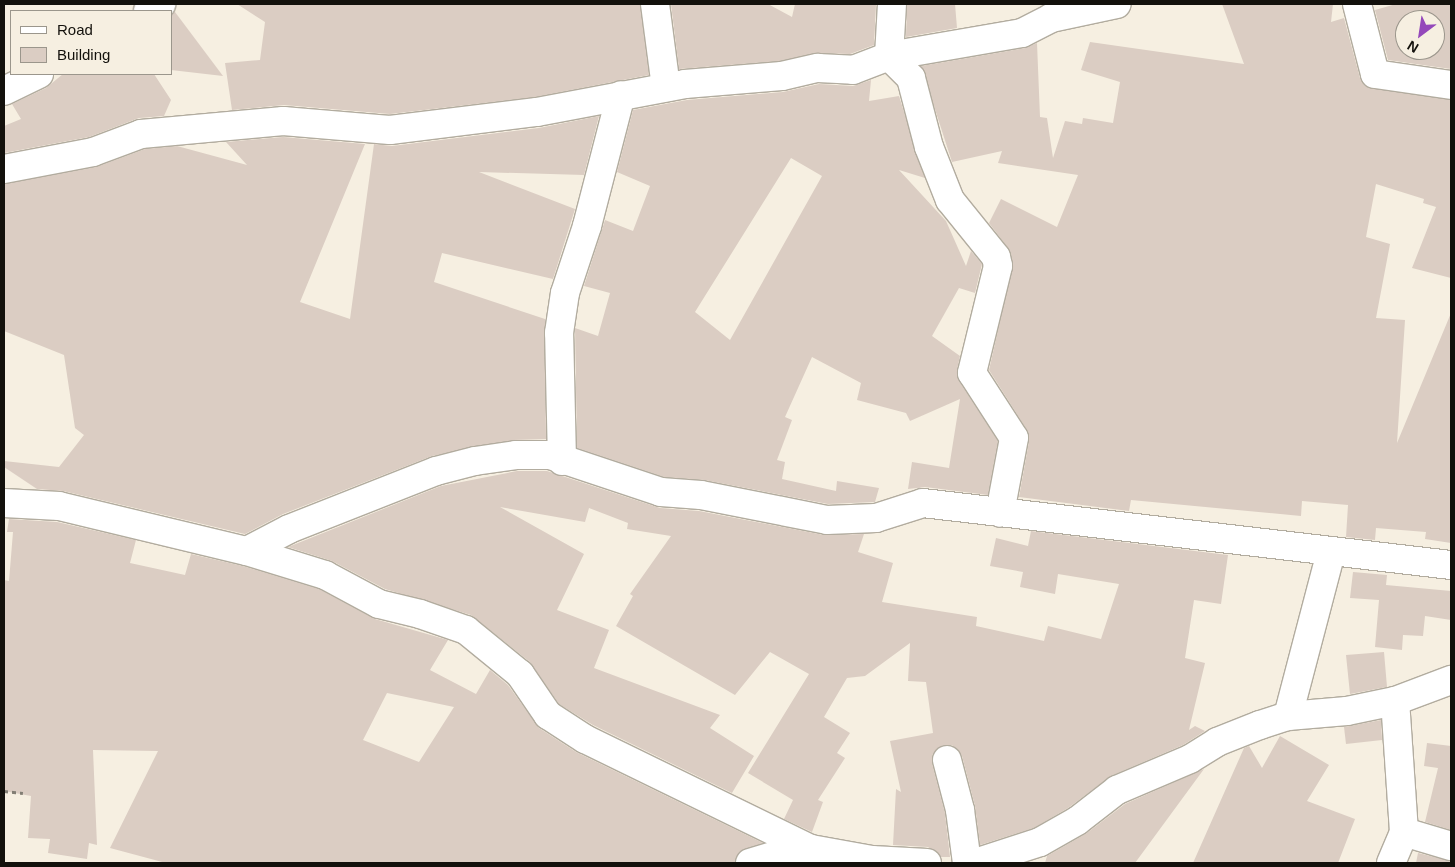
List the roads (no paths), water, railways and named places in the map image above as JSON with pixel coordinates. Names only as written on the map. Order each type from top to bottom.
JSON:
[{"type":"street","points":[[150,10],[161,4]]},
{"type":"street","points":[[655,4],[666,87]]},
{"type":"street","points":[[892,4],[889,56],[910,78],[929,147],[950,200],[996,256],[998,266],[972,373],[1014,438],[1000,514]]},
{"type":"street","points":[[4,169],[93,152],[141,134],[283,121],[390,130],[537,112],[666,87],[782,76],[818,68],[853,70],[889,56],[1022,33],[1051,18],[1117,4]]},
{"type":"street","points":[[1357,4],[1375,74],[1451,85]]},
{"type":"street","points":[[4,91],[37,75]]},
{"type":"street","points":[[562,461],[560,334],[566,293],[587,226],[621,95]]},
{"type":"street","points":[[247,551],[289,529],[436,471],[516,455],[550,455],[562,461],[661,492],[701,495],[827,520],[876,518],[923,503],[1000,514],[1451,565]]},
{"type":"street","points":[[4,503],[59,506],[247,551],[325,575],[379,604],[420,614],[466,630],[520,674],[548,715],[584,739],[810,849],[872,860],[927,863]]},
{"type":"street","points":[[1288,716],[1331,552]]},
{"type":"street","points":[[974,863],[1024,856],[1077,821],[1117,790],[1190,759],[1217,742],[1288,716],[1347,711],[1395,701],[1451,680]]},
{"type":"street","points":[[1391,863],[1404,832],[1395,701]]},
{"type":"street","points":[[947,760],[960,810],[967,863]]},
{"type":"street","points":[[1404,832],[1451,846]]},
{"type":"street","points":[[750,863],[786,852],[810,849]]}]
